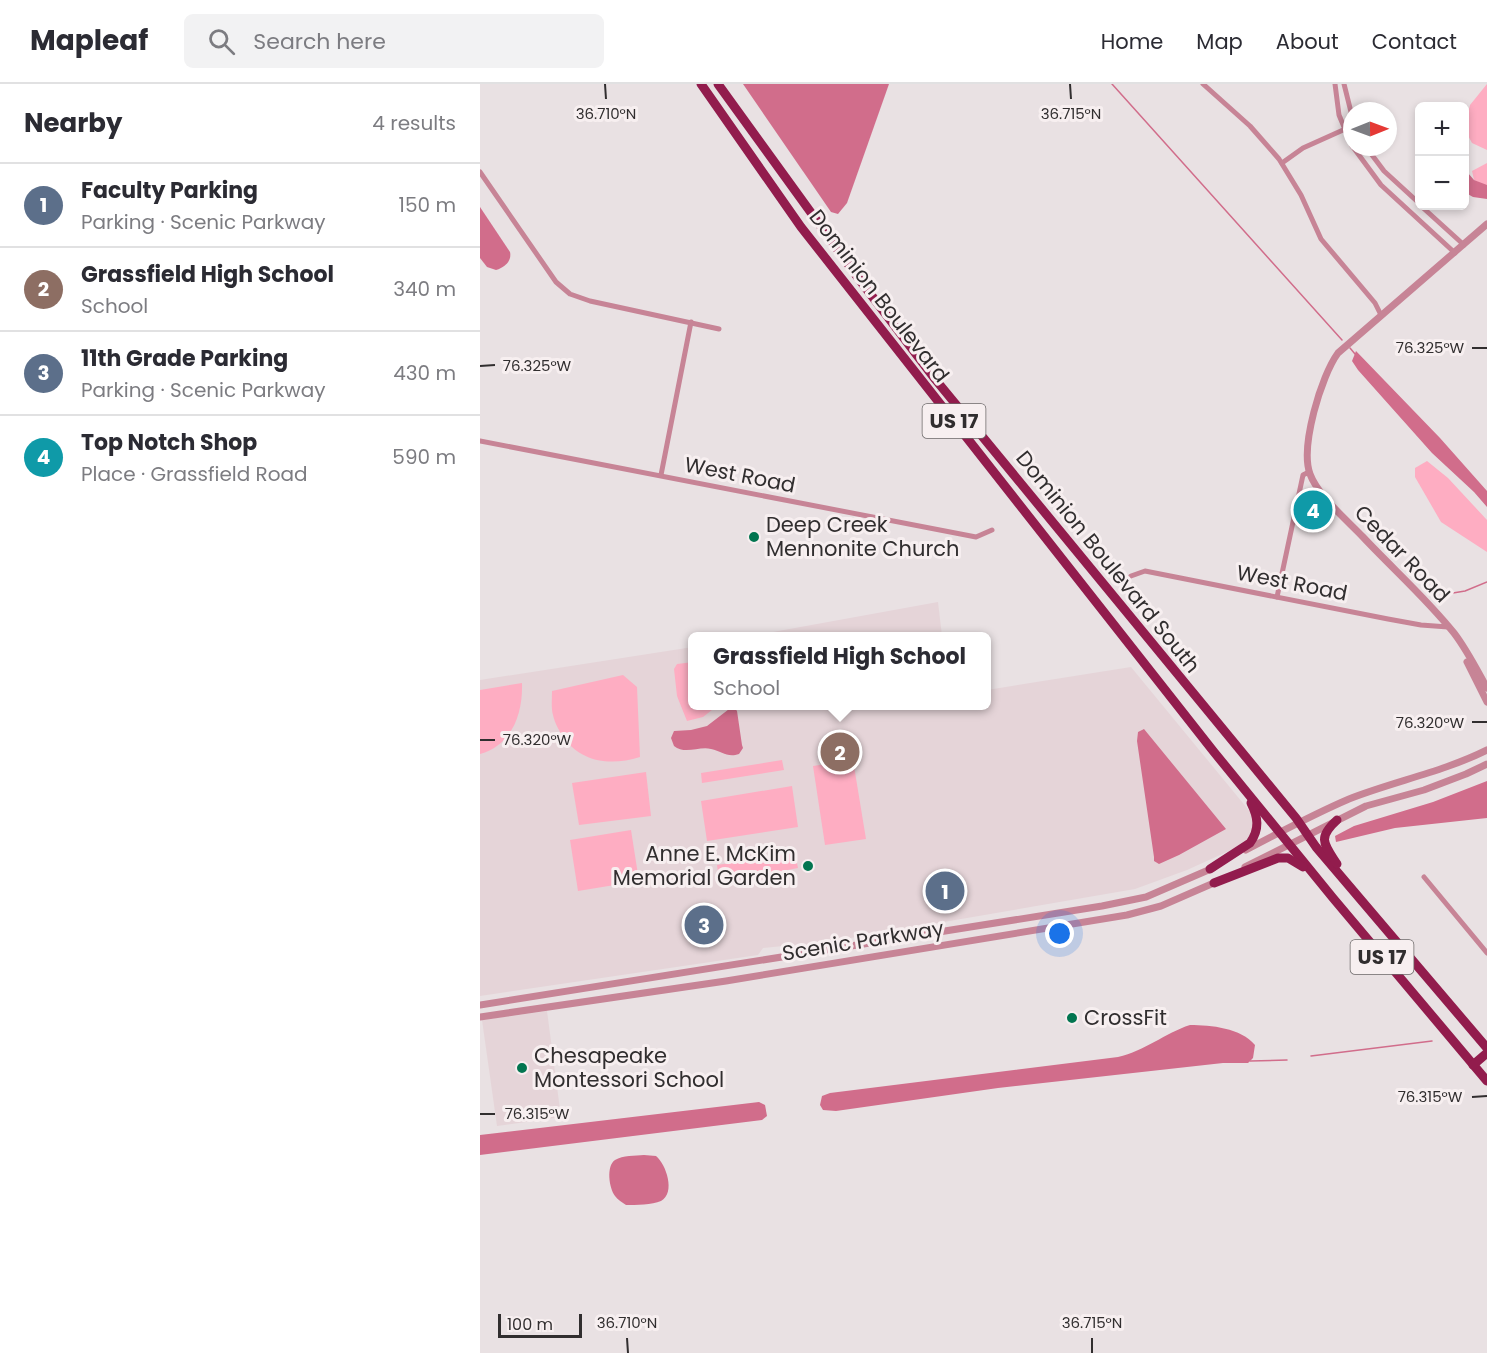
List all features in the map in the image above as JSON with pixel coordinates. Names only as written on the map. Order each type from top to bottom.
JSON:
[{"type":"highway","name":"Dominion Boulevard","points":[[701,84],[801,227],[1226,767]]},
{"type":"highway","name":"Dominion Boulevard South","points":[[718,84],[859,279],[935,379],[1300,823],[1307,835],[1487,1051]]},
{"type":"highway","points":[[1138,655],[1152,645]]},
{"type":"highway","points":[[1210,869],[1250,843],[1257,830],[1256,813],[1233,784],[1226,767]]},
{"type":"highway","name":"US 17","points":[[1226,767],[1281,832],[1324,888],[1487,1081]]},
{"type":"highway","points":[[1337,820],[1327,829],[1324,837],[1325,845],[1355,891]]},
{"type":"highway","points":[[1214,883],[1268,861],[1288,858],[1299,863],[1324,888]]},
{"type":"highway","points":[[1473,1065],[1487,1051]]},
{"type":"street","points":[[1203,84],[1250,126],[1282,163],[1301,195],[1321,239],[1375,303],[1381,315]]},
{"type":"street","points":[[1335,84],[1336,102],[1343,126]]},
{"type":"street","points":[[1344,84],[1348,102]]},
{"type":"street","points":[[1282,163],[1303,148],[1343,129]]},
{"type":"street","points":[[1359,156],[1381,185],[1455,253]]},
{"type":"street","points":[[1373,156],[1384,171],[1415,200]]},
{"type":"street","points":[[480,172],[551,275],[565,291],[583,299],[719,328]]},
{"type":"street","points":[[1426,210],[1464,245]]},
{"type":"street","points":[[1277,597],[1303,475],[1309,472],[1307,457],[1311,428],[1326,373],[1332,362],[1344,346],[1487,224]]},
{"type":"street","points":[[661,476],[691,322]]},
{"type":"street","name":"West Road","points":[[480,441],[976,537],[992,530]]},
{"type":"street","name":"Cedar Road","points":[[1309,472],[1315,484],[1340,513],[1448,627],[1487,688]]},
{"type":"street","name":"West Road","points":[[1131,576],[1145,571],[1422,625],[1448,627]]},
{"type":"street","points":[[1458,640],[1487,702]]},
{"type":"street","name":"Scenic Parkway","points":[[480,1005],[1146,897],[1210,869],[1350,799],[1449,767],[1486,750]]},
{"type":"street","name":"Scenic Parkway","points":[[480,1017],[726,981],[1127,915],[1161,906],[1214,883],[1366,807],[1424,790],[1487,764]]},
{"type":"street","points":[[1424,878],[1487,953]]},
{"type":"shaded area","points":[[743,84],[889,84],[847,203],[838,214],[831,212]]},
{"type":"shaded area","points":[[1487,84],[1487,150],[1472,143],[1469,137],[1470,105]]},
{"type":"shaded area","points":[[1487,163],[1486,186],[1474,180],[1472,171]]},
{"type":"shaded area","points":[[1469,174],[1474,180],[1487,185],[1487,199],[1469,195]]},
{"type":"shaded area","points":[[480,207],[510,252],[507,263],[496,270],[487,267],[480,258]]},
{"type":"shaded area","points":[[1356,351],[1440,438],[1487,491],[1487,507],[1432,453],[1358,370],[1352,361]]},
{"type":"shaded area","points":[[1427,461],[1448,478],[1487,520],[1487,552],[1441,522],[1415,477],[1415,468]]},
{"type":"shaded area","points":[[938,602],[942,632],[773,632]]},
{"type":"shaded area","points":[[688,648],[688,710],[991,710],[991,689],[1131,667],[1256,819],[1253,835],[1240,846],[1187,870],[1135,889],[792,948],[783,946],[763,948],[758,955],[480,996],[480,680]]},
{"type":"shaded area","points":[[688,663],[688,710],[712,710],[703,717],[687,721],[677,696],[674,669],[677,664]]},
{"type":"shaded area","points":[[623,675],[637,687],[640,757],[608,761],[588,757],[571,746],[563,737],[552,712],[552,691]]},
{"type":"shaded area","points":[[522,683],[518,717],[508,736],[491,750],[480,754],[480,690]]},
{"type":"shaded area","points":[[728,710],[736,710],[743,748],[739,754],[728,755],[706,748],[683,750],[674,746],[671,738],[674,731],[707,726]]},
{"type":"shaded area","points":[[1144,729],[1226,829],[1159,864],[1154,861],[1137,741],[1138,732]]},
{"type":"shaded area","points":[[782,760],[784,770],[702,783],[701,773]]},
{"type":"shaded area","points":[[853,760],[866,839],[825,845],[813,766]]},
{"type":"shaded area","points":[[646,772],[651,816],[579,825],[572,783]]},
{"type":"shaded area","points":[[1487,781],[1487,818],[1395,828],[1336,842],[1335,836],[1354,826],[1433,802]]},
{"type":"shaded area","points":[[792,786],[798,827],[707,841],[701,801]]},
{"type":"shaded area","points":[[631,830],[639,881],[578,891],[570,840]]},
{"type":"shaded area","points":[[795,853],[798,868],[752,877],[751,874],[719,879],[717,865]]},
{"type":"shaded area","name":"Chesapeake Montessori School","points":[[547,1011],[561,1117],[497,1126],[482,1020]]},
{"type":"shaded area","points":[[1190,1025],[1216,1027],[1242,1035],[1255,1045],[1253,1058],[1248,1063],[1223,1063],[998,1088],[836,1111],[823,1110],[820,1105],[822,1096],[830,1093],[1118,1057],[1137,1051]]},
{"type":"shaded area","points":[[759,1102],[765,1105],[767,1116],[762,1120],[480,1155],[480,1135]]},
{"type":"shaded area","points":[[656,1156],[660,1160],[668,1178],[668,1192],[661,1201],[626,1205],[617,1199],[613,1192],[609,1177],[610,1167],[618,1158]]},
{"type":"waterway","points":[[1112,84],[1342,340]]},
{"type":"waterway","points":[[1350,348],[1355,354]]},
{"type":"waterway","points":[[1453,593],[1487,582]]},
{"type":"waterway","points":[[1311,1056],[1432,1041]]},
{"type":"waterway","points":[[1250,1061],[1287,1060]]},
{"type":"place","name":"Top Notch Shop","points":[[1313,510]]},
{"type":"place","name":"Deep Creek Mennonite Church","points":[[754,537]]},
{"type":"place","name":"Grassfield High School","points":[[840,752]]},
{"type":"place","name":"Anne E. McKim Memorial Garden","points":[[808,866]]},
{"type":"place","name":"Faculty Parking","points":[[945,891]]},
{"type":"place","name":"11th Grade Parking","points":[[704,925]]},
{"type":"place","name":"CrossFit","points":[[1072,1018]]},
{"type":"place","name":"Chesapeake Montessori School","points":[[522,1068]]}]
